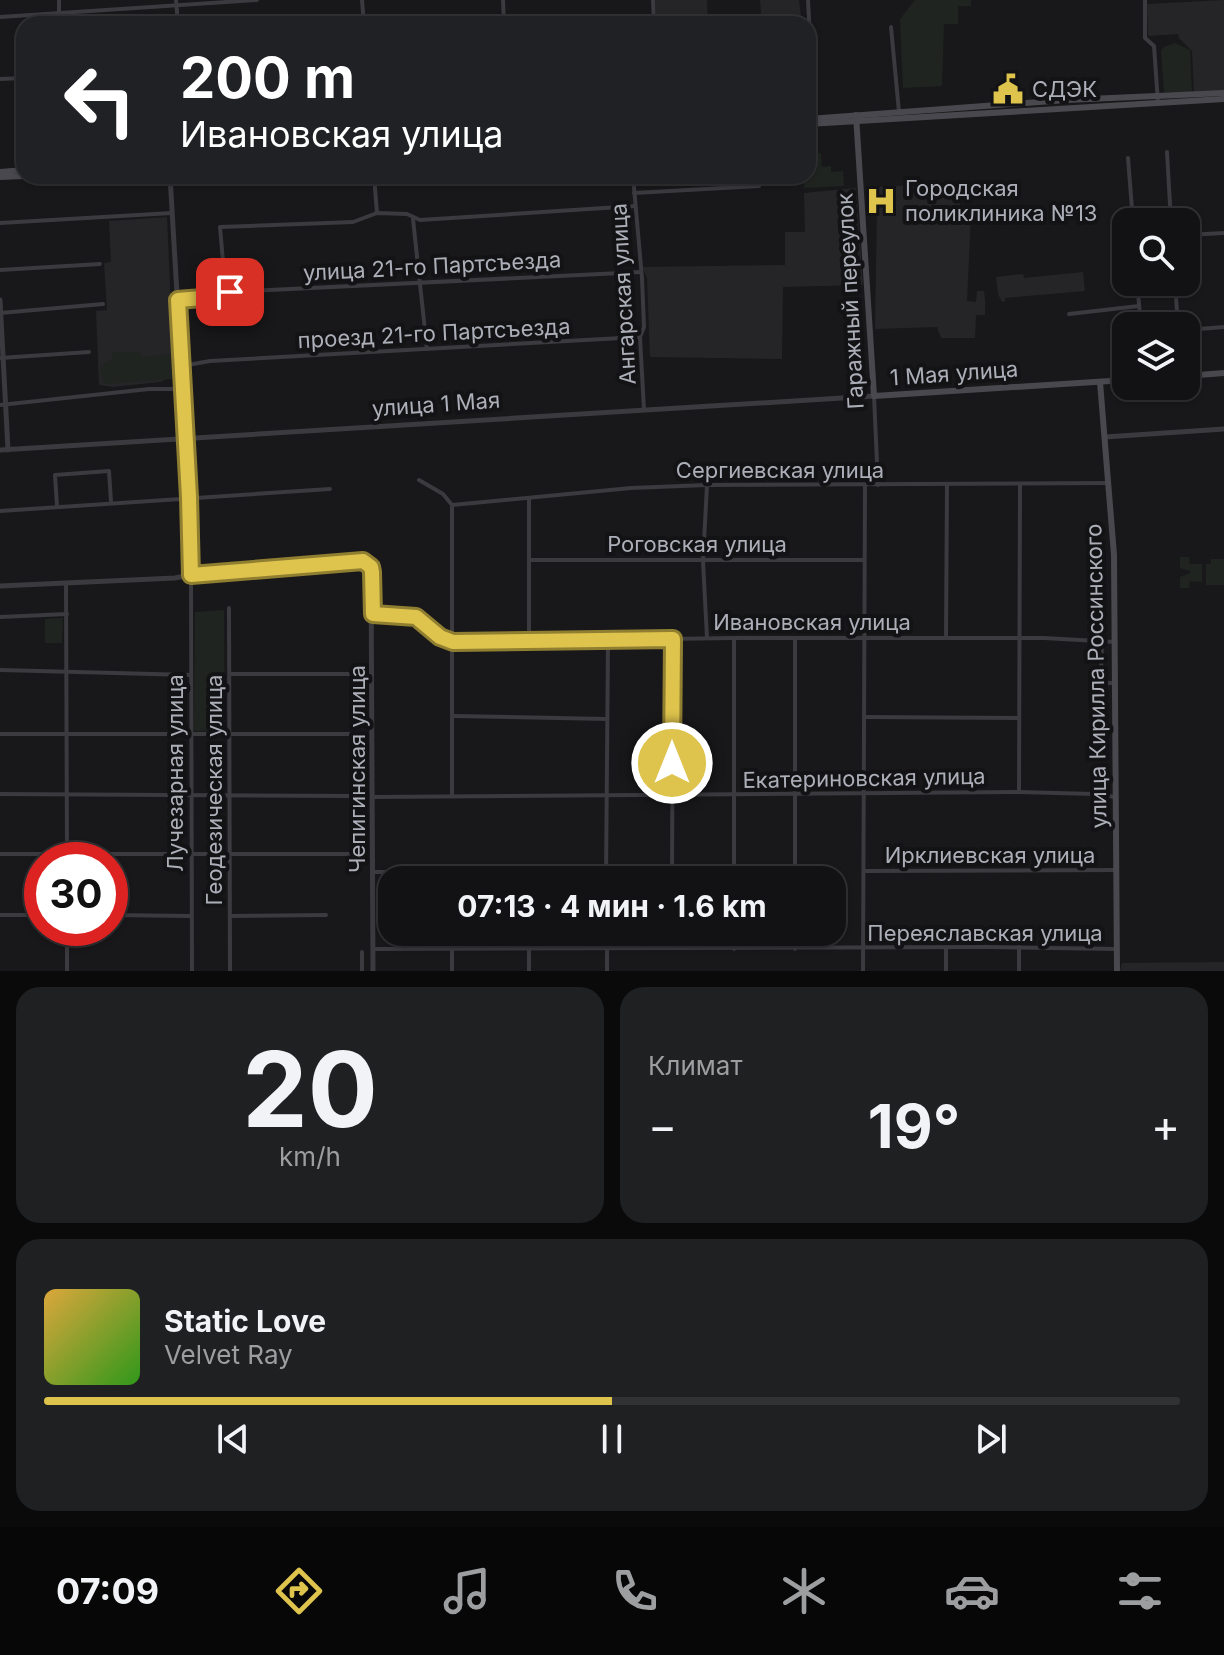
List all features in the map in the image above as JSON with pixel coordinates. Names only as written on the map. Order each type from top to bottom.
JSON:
[{"type":"main road","points":[[816,119],[1158,100],[1224,93]]},
{"type":"main road","points":[[857,118],[899,112],[1224,99]]},
{"type":"main road","name":"Гаражный переулок","points":[[857,118],[876,396]]},
{"type":"main road","points":[[1200,375],[1224,373]]},
{"type":"main road","points":[[1100,382],[1112,381]]},
{"type":"main road","name":"1 Мая улица","points":[[876,396],[1100,382]]},
{"type":"main road","name":"улица Кирилла Россинского","points":[[1100,382],[1114,555],[1117,971]]},
{"type":"street","points":[[59,0],[59,12]]},
{"type":"street","points":[[119,0],[119,7]]},
{"type":"street","points":[[0,17],[176,2],[257,0]]},
{"type":"street","points":[[1145,0],[1145,38],[1154,46],[1158,100]]},
{"type":"street","points":[[891,27],[899,112]]},
{"type":"street","points":[[1167,152],[1170,208]]},
{"type":"street","points":[[1128,158],[1132,208]]},
{"type":"street","points":[[0,586],[191,575],[170,184]]},
{"type":"street","points":[[375,184],[377,213]]},
{"type":"street","name":"Ангарская улица","points":[[633,184],[644,327],[640,337],[644,410]]},
{"type":"street","points":[[634,193],[759,186]]},
{"type":"street","points":[[226,296],[220,227],[353,222],[377,213],[407,214],[420,220],[635,206]]},
{"type":"street","points":[[0,223],[172,213]]},
{"type":"street","points":[[413,219],[427,349]]},
{"type":"street","points":[[1200,234],[1224,233]]},
{"type":"street","points":[[0,270],[100,264]]},
{"type":"street","name":"улица 21-го Партсъезда","points":[[178,300],[226,296],[230,292],[641,272]]},
{"type":"street","points":[[1138,296],[1140,312]]},
{"type":"street","points":[[0,300],[3,404],[8,450]]},
{"type":"street","points":[[0,313],[103,304]]},
{"type":"street","points":[[1069,314],[1139,306]]},
{"type":"street","points":[[1200,329],[1224,327]]},
{"type":"street","name":"проезд 21-го Партсъезда","points":[[182,366],[210,361],[640,337]]},
{"type":"street","points":[[2,358],[89,352]]},
{"type":"street","points":[[3,404],[149,389],[183,389]]},
{"type":"street","name":"улица 1 Мая","points":[[0,450],[876,396]]},
{"type":"street","name":"Гаражный переулок","points":[[876,396],[878,485]]},
{"type":"street","points":[[1105,437],[1224,429]]},
{"type":"street","points":[[57,506],[55,475],[109,471],[111,502]]},
{"type":"street","points":[[419,480],[443,494],[452,505],[452,795]]},
{"type":"street","name":"Сергиевская улица","points":[[452,505],[631,488],[707,485],[1110,483]]},
{"type":"street","points":[[946,639],[947,484]]},
{"type":"street","points":[[1019,792],[1020,484]]},
{"type":"street","points":[[707,485],[703,561],[707,638]]},
{"type":"street","points":[[863,971],[865,486]]},
{"type":"street","points":[[0,511],[330,489]]},
{"type":"street","points":[[529,498],[529,641]]},
{"type":"street","name":"Роговская улица","points":[[530,560],[863,560]]},
{"type":"street","name":"Чепигинская улица","points":[[191,575],[353,561],[363,561],[371,567],[373,971]]},
{"type":"street","name":"Лучезарная улица","points":[[191,575],[192,971]]},
{"type":"street","points":[[66,583],[67,842]]},
{"type":"street","name":"Геодезическая улица","points":[[229,608],[230,971]]},
{"type":"street","points":[[0,617],[67,614]]},
{"type":"street","points":[[373,614],[416,617],[440,637],[453,642]]},
{"type":"street","points":[[734,638],[734,866]]},
{"type":"street","name":"Ивановская улица","points":[[453,642],[864,638],[1115,642]]},
{"type":"street","points":[[672,866],[673,639]]},
{"type":"street","points":[[795,639],[795,866]]},
{"type":"street","points":[[1102,640],[1101,677],[1108,683],[1115,683]]},
{"type":"street","points":[[606,866],[608,641]]},
{"type":"street","points":[[0,670],[191,675]]},
{"type":"street","points":[[230,674],[355,674]]},
{"type":"street","points":[[453,716],[607,719]]},
{"type":"street","points":[[864,717],[1019,718]]},
{"type":"street","points":[[0,734],[355,734]]},
{"type":"street","name":"Екатериновская улица","points":[[373,797],[1019,792],[1116,797]]},
{"type":"street","points":[[0,794],[354,796]]},
{"type":"street","points":[[0,854],[24,855]]},
{"type":"street","points":[[128,856],[354,854]]},
{"type":"street","name":"Ирклиевская улица","points":[[864,871],[1116,870]]},
{"type":"street","points":[[373,872],[378,872]]},
{"type":"street","points":[[0,915],[24,915]]},
{"type":"street","points":[[128,915],[191,916]]},
{"type":"street","points":[[230,916],[326,915]]},
{"type":"street","points":[[67,946],[67,971]]},
{"type":"street","points":[[1019,947],[1019,971]]},
{"type":"street","points":[[529,948],[529,971]]},
{"type":"street","points":[[607,948],[607,971]]},
{"type":"street","points":[[946,948],[946,971]]},
{"type":"street","name":"Переяславская улица","points":[[373,949],[1117,949]]},
{"type":"street","points":[[452,949],[452,971]]},
{"type":"street","points":[[362,952],[362,971]]},
{"type":"shaded area","points":[[655,0],[707,0],[708,16],[656,16]]},
{"type":"shaded area","points":[[760,0],[799,0],[801,16],[761,16]]},
{"type":"shaded area","points":[[915,0],[971,0],[971,6],[958,6],[958,24],[944,24],[942,86],[903,88],[900,19]]},
{"type":"shaded area","points":[[1224,0],[1224,92],[1194,94],[1192,51],[1178,34],[1148,36],[1147,4]]},
{"type":"shaded area","points":[[1175,43],[1190,50],[1192,92],[1164,92],[1161,51]]},
{"type":"shaded area","points":[[816,153],[821,153],[822,167],[831,166],[831,172],[843,171],[844,186],[804,188],[804,184],[816,184]]},
{"type":"shaded area","points":[[956,182],[960,186],[960,210],[971,214],[967,301],[976,302],[977,291],[984,291],[985,315],[976,315],[975,338],[941,338],[937,327],[875,329],[877,210],[885,205],[885,200],[869,199],[869,187],[916,185],[917,189],[929,189],[930,184]]},
{"type":"shaded area","points":[[856,188],[863,285],[783,287],[782,359],[650,357],[647,278],[642,267],[785,265],[785,232],[805,232],[804,193]]},
{"type":"shaded area","points":[[167,217],[174,376],[160,382],[113,387],[99,385],[96,311],[107,310],[104,263],[111,262],[109,221]]},
{"type":"shaded area","points":[[1083,272],[1085,291],[1005,298],[1002,302],[998,294],[996,277],[1023,274],[1024,278]]},
{"type":"shaded area","points":[[112,352],[140,352],[141,357],[173,354],[174,375],[171,379],[104,384],[100,368],[112,360]]},
{"type":"shaded area","points":[[1180,557],[1189,557],[1190,564],[1202,564],[1202,582],[1190,581],[1189,588],[1180,588],[1180,577],[1190,571],[1180,568]]},
{"type":"shaded area","points":[[1211,559],[1224,559],[1224,585],[1206,585],[1206,564],[1211,564]]},
{"type":"shaded area","points":[[224,610],[225,732],[194,731],[195,612]]},
{"type":"shaded area","points":[[63,618],[62,643],[45,643],[45,619]]},
{"type":"shaded area","points":[[1224,962],[1224,971],[1120,971],[1122,963]]},
{"type":"place","name":"СДЭК","points":[[1008,89]]},
{"type":"place","name":"Городская поликлиника №13","points":[[881,201]]},
{"type":"route","points":[[230,292],[226,296],[178,300],[191,575],[363,561],[372,572],[373,614],[416,617],[440,637],[453,642],[673,639],[672,763]]}]
